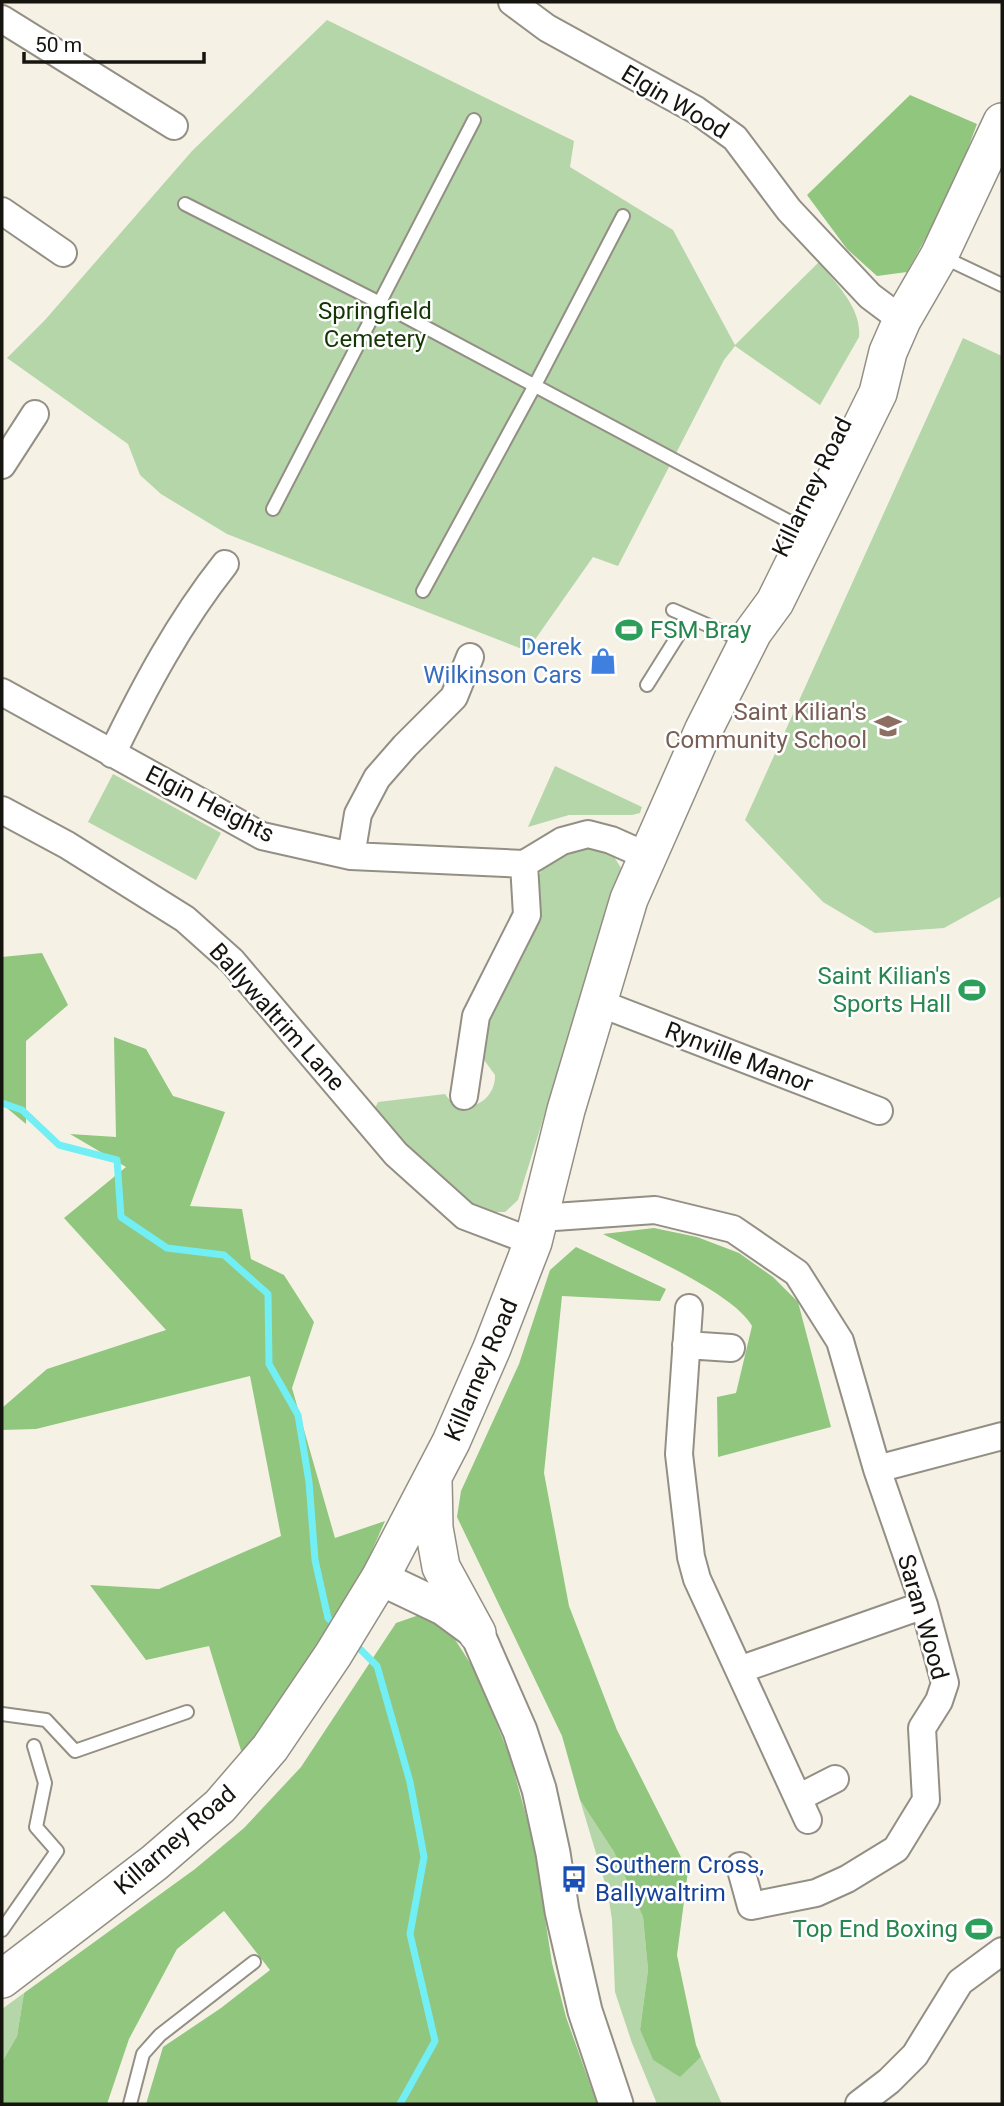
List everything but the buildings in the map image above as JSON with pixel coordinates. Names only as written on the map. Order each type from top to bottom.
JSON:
[{"type":"main road","name":"Killarney Road","points":[[6,1970],[154,1863],[220,1807],[270,1748],[333,1655],[372,1591],[433,1476],[492,1348],[536,1230],[565,1110],[629,899],[647,856],[704,729],[750,637],[759,598],[877,393],[895,336],[939,256],[1002,122]]},
{"type":"main road","points":[[433,1476],[434,1528],[441,1567],[477,1633]]},
{"type":"street","name":"Elgin Wood","points":[[512,2],[547,28],[696,110],[735,138],[789,210],[870,296],[895,336]]},
{"type":"street","points":[[2,19],[174,126]]},
{"type":"street","points":[[2,211],[63,253]]},
{"type":"street","points":[[2,465],[35,414]]},
{"type":"street","points":[[112,754],[140,696],[200,595],[225,564]]},
{"type":"street","points":[[351,856],[358,814],[377,778],[454,698],[470,657]]},
{"type":"street","name":"Elgin Heights","points":[[2,692],[262,836],[351,856],[524,864]]},
{"type":"street","name":"Ballywaltrim Lane","points":[[2,810],[67,845],[185,919],[232,961],[396,1154],[465,1216],[536,1230]]},
{"type":"street","points":[[464,1096],[476,1016],[527,915],[524,864],[562,841],[588,834],[611,840],[647,856]]},
{"type":"street","name":"Rynville Manor","points":[[599,1003],[879,1111]]},
{"type":"street","name":"Saran Wood","points":[[536,1230],[605,1215],[655,1210],[733,1228],[797,1273],[841,1341],[877,1469],[923,1605],[945,1684],[939,1701],[922,1728],[926,1800],[896,1849],[847,1880],[816,1893],[751,1906],[740,1866]]},
{"type":"street","points":[[689,1308],[679,1454],[691,1557],[697,1579],[803,1809],[835,1779]]},
{"type":"street","points":[[686,1345],[731,1348]]},
{"type":"street","points":[[877,1469],[1002,1436]]},
{"type":"street","points":[[372,1591],[443,1608],[477,1633],[520,1731],[539,1789],[554,1853],[562,1912],[585,2011],[617,2104]]},
{"type":"street","points":[[739,1670],[923,1605]]},
{"type":"street","points":[[859,2104],[889,2081],[915,2054],[960,1982],[1002,1951]]},
{"type":"lane","points":[[274,509],[474,120]]},
{"type":"lane","points":[[185,204],[380,303],[801,528]]},
{"type":"lane","points":[[424,591],[623,216]]},
{"type":"lane","points":[[939,256],[1002,285]]},
{"type":"lane","points":[[673,611],[750,637]]},
{"type":"lane","points":[[647,685],[690,618]]},
{"type":"lane","points":[[2,1714],[46,1720],[75,1751],[187,1712]]},
{"type":"lane","points":[[2,1930],[57,1851],[36,1827],[45,1783],[34,1746]]},
{"type":"lane","points":[[130,2104],[143,2054],[160,2035],[254,1962]]},
{"type":"green space","name":"Springfield Cemetery","points":[[327,20],[574,141],[570,167],[673,230],[735,345],[819,262],[846,297],[856,316],[859,337],[820,405],[735,346],[724,360],[618,566],[593,557],[527,651],[227,534],[161,494],[140,475],[128,444],[7,358],[45,320],[192,151]]},
{"type":"green space","points":[[910,95],[977,124],[953,188],[907,272],[877,276],[847,249],[807,195]]},
{"type":"green space","name":"Saint Kilian's Community School","points":[[963,338],[1002,356],[1002,896],[944,928],[875,933],[823,902],[745,820]]},
{"type":"green space","points":[[555,766],[642,807],[640,813],[569,815],[528,827]]},
{"type":"green space","points":[[113,774],[221,833],[196,880],[88,822]]},
{"type":"green space","points":[[585,841],[613,855],[621,868],[518,1200],[505,1212],[478,1212],[371,1116],[378,1102],[445,1094],[452,1102],[468,1106],[484,1100],[490,1093],[495,1075],[479,1053],[490,1019],[523,957],[536,924],[538,877],[549,861]]},
{"type":"green space","points":[[42,953],[68,1005],[26,1041],[26,1124],[2,1104],[2,957]]},
{"type":"green space","points":[[114,1037],[146,1049],[173,1096],[225,1112],[190,1206],[242,1209],[251,1259],[284,1275],[314,1322],[292,1388],[335,1538],[385,1521],[335,1635],[243,1757],[209,1646],[146,1660],[90,1585],[159,1589],[281,1536],[250,1376],[36,1429],[2,1430],[2,1408],[47,1369],[166,1330],[64,1218],[126,1167],[70,1134],[116,1137]]},
{"type":"green space","points":[[654,1228],[697,1237],[739,1253],[773,1277],[798,1302],[831,1427],[718,1457],[717,1397],[736,1393],[752,1326],[742,1313],[706,1287],[603,1234]]},
{"type":"green space","points":[[576,1247],[666,1289],[660,1301],[562,1296],[544,1473],[569,1606],[617,1730],[688,1871],[677,1955],[696,2045],[701,2057],[680,2077],[653,2060],[640,2030],[648,1970],[643,1917],[614,1852],[580,1800],[562,1736],[457,1517],[461,1491],[519,1364],[550,1270]]},
{"type":"green space","points":[[419,1615],[442,1623],[476,1672],[510,1757],[533,1841],[552,1963],[566,2017],[597,2104],[146,2104],[163,2047],[221,2008],[270,1970],[224,1911],[177,1949],[129,2039],[107,2104],[2,2104],[2,2062],[17,2036],[24,1993],[195,1869],[244,1828],[301,1767],[396,1623]]},
{"type":"green space","points":[[580,1800],[614,1852],[643,1917],[648,1970],[640,2030],[653,2060],[680,2076],[701,2057],[722,2104],[657,2104],[615,1992],[608,1893]]},
{"type":"green space","points":[[24,1993],[17,2036],[2,2062],[2,2009]]},
{"type":"waterway","points":[[2,1103],[22,1110],[59,1145],[117,1160],[121,1217],[167,1248],[224,1255],[268,1294],[269,1364],[298,1415],[309,1482],[315,1560],[328,1618],[338,1628]]},
{"type":"waterway","points":[[352,1641],[377,1666],[410,1782],[424,1857],[410,1934],[435,2041],[400,2104]]},
{"type":"place","name":"FSM Bray","points":[[629,630]]},
{"type":"place","name":"Derek Wilkinson Cars","points":[[603,661]]},
{"type":"place","name":"Saint Kilian's Community School","points":[[888,726]]},
{"type":"place","name":"Saint Kilian's Sports Hall","points":[[972,990]]},
{"type":"place","name":"Southern Cross, Ballywaltrim","points":[[574,1879]]},
{"type":"place","name":"Top End Boxing","points":[[979,1929]]}]
